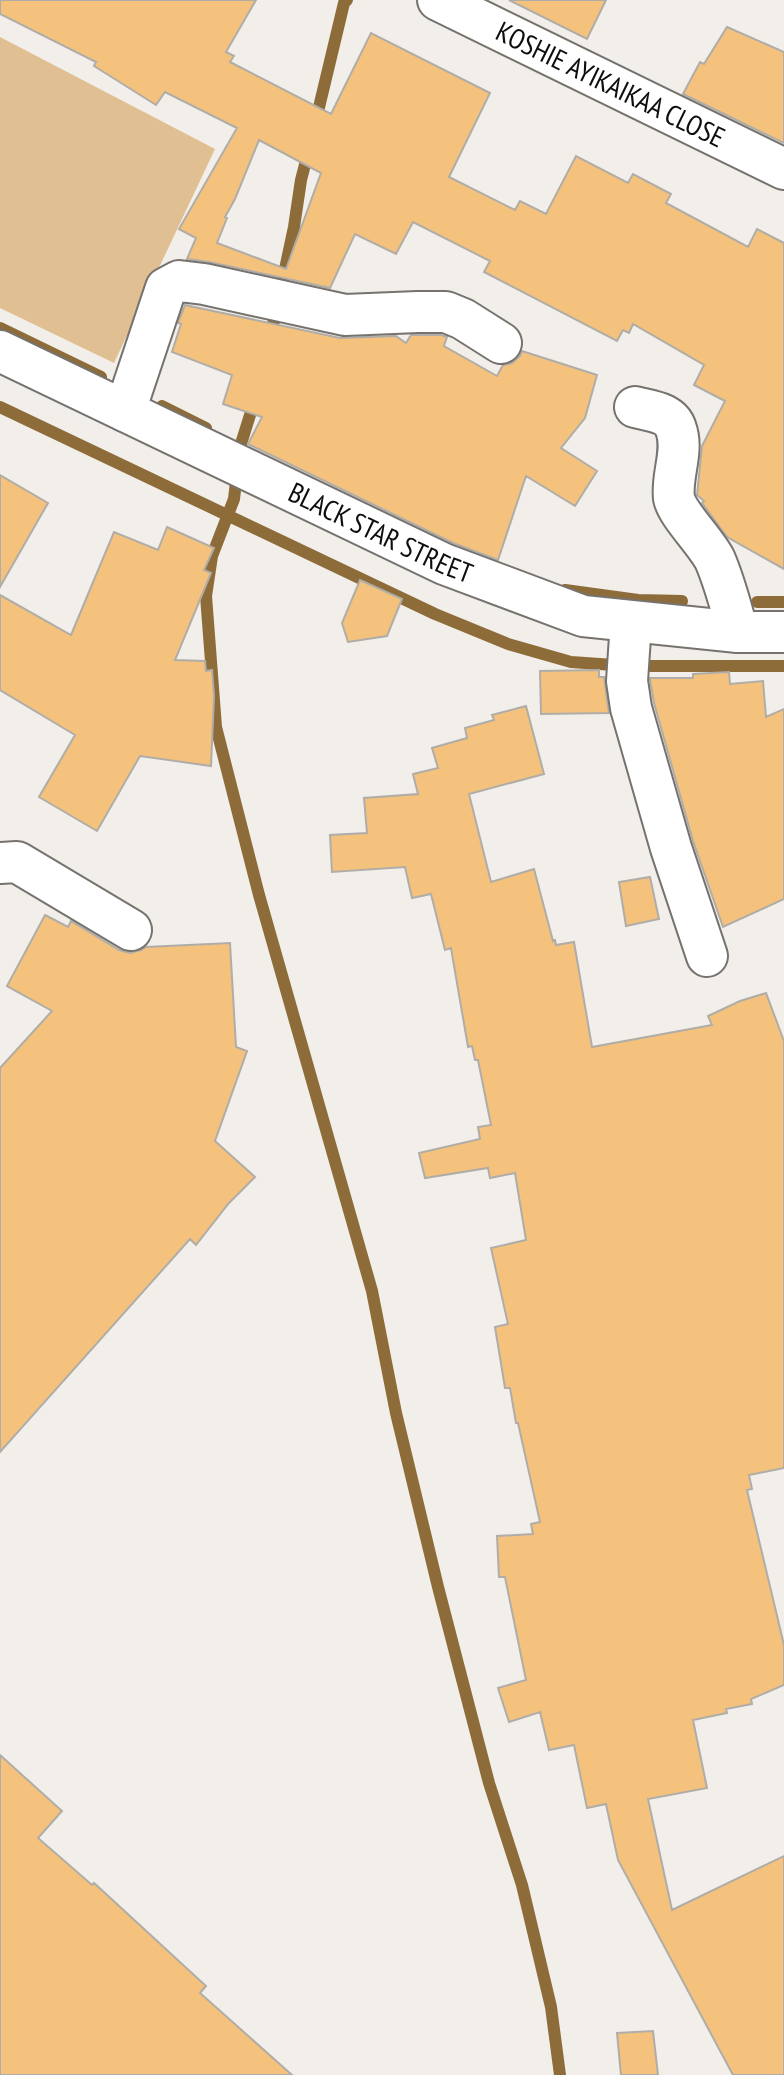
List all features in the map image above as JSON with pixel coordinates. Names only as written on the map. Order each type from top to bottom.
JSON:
[{"type":"street","name":"KOSHIE AYIKAIKAA CLOSE","points":[[438,0],[784,169]]},
{"type":"street","points":[[125,411],[166,288],[179,281],[345,315],[446,312],[501,343]]},
{"type":"street","name":"BLACK STAR STREET","points":[[0,351],[444,564],[583,616],[738,632],[784,632]]},
{"type":"street","points":[[635,407],[667,415],[676,428],[678,444],[674,499],[687,521],[705,541],[716,562],[738,632]]},
{"type":"street","points":[[631,622],[627,681],[631,708],[671,848],[707,956]]},
{"type":"street","points":[[0,863],[17,862],[131,930]]},
{"type":"shaded area","points":[[0,37],[215,149],[114,363],[0,308]]},
{"type":"building","points":[[0,0],[256,0],[226,52],[234,56],[230,62],[331,114],[371,33],[490,93],[449,177],[515,210],[520,201],[546,214],[576,156],[628,183],[633,174],[671,194],[666,203],[748,247],[757,229],[784,243],[784,569],[727,537],[697,495],[702,446],[725,401],[694,385],[704,365],[633,324],[629,333],[623,330],[617,341],[484,272],[490,261],[413,222],[396,254],[355,234],[330,288],[187,259],[196,238],[179,229],[237,128],[165,92],[156,105],[94,66],[96,62],[0,14]],"holes":[[[259,140],[321,173],[286,269],[217,243],[225,217]]]},
{"type":"building","points":[[509,0],[606,0],[587,39]]},
{"type":"building","points":[[727,27],[784,52],[784,143],[683,94],[700,62],[704,64]]},
{"type":"building","points":[[185,305],[340,338],[396,336],[406,343],[411,335],[441,335],[447,337],[444,346],[497,376],[503,365],[512,363],[522,351],[597,375],[585,418],[561,448],[597,471],[575,506],[526,476],[498,560],[453,543],[248,444],[262,417],[223,404],[232,375],[172,352]]},
{"type":"building","points":[[0,475],[48,503],[0,587]]},
{"type":"building","points":[[167,527],[214,548],[204,570],[211,573],[175,660],[205,661],[206,671],[212,670],[211,766],[140,756],[97,831],[39,797],[75,735],[0,690],[0,595],[71,635],[114,532],[158,550]]},
{"type":"building","points":[[360,580],[402,599],[387,636],[348,642],[342,623]]},
{"type":"building","points":[[599,670],[599,677],[604,677],[609,713],[541,714],[540,671]]},
{"type":"building","points":[[729,672],[730,684],[763,681],[766,717],[784,709],[784,899],[723,927],[693,841],[654,703],[650,678],[693,678],[693,674]]},
{"type":"building","points":[[526,706],[544,774],[469,794],[491,882],[534,869],[553,941],[556,945],[574,942],[592,1047],[712,1025],[708,1016],[766,993],[784,1041],[784,1468],[749,1475],[752,1489],[747,1490],[784,1645],[784,1685],[751,1699],[752,1704],[693,1720],[707,1788],[648,1799],[672,1910],[784,1856],[784,2075],[733,2075],[618,1860],[606,1804],[587,1808],[574,1745],[549,1750],[540,1712],[509,1722],[498,1688],[526,1680],[505,1577],[499,1577],[497,1536],[533,1534],[531,1524],[540,1522],[510,1388],[505,1388],[495,1327],[508,1324],[491,1248],[526,1240],[515,1173],[490,1178],[488,1168],[425,1178],[419,1153],[480,1139],[478,1127],[491,1125],[478,1060],[475,1060],[472,1046],[468,1047],[451,948],[445,950],[431,894],[412,898],[405,867],[332,872],[330,835],[367,833],[364,798],[418,794],[413,774],[438,768],[432,748],[467,738],[465,728],[494,720],[492,715]]},
{"type":"building","points":[[650,877],[659,919],[626,926],[619,882]]},
{"type":"building","points":[[45,915],[68,927],[71,921],[119,950],[130,953],[146,947],[230,943],[236,1047],[247,1051],[215,1141],[255,1177],[229,1203],[196,1245],[190,1239],[0,1452],[0,1068],[52,1011],[7,986]]},
{"type":"building","points":[[0,1755],[62,1811],[38,1838],[92,1885],[94,1883],[206,1986],[200,1993],[292,2075],[0,2075]]},
{"type":"building","points":[[653,2031],[658,2075],[621,2075],[617,2033]]},
{"type":"waterway","points":[[315,124],[347,0]]},
{"type":"waterway","points":[[270,339],[309,149]]},
{"type":"waterway","points":[[0,328],[101,377]]},
{"type":"waterway","points":[[255,399],[240,447],[234,499],[212,556],[206,596],[216,727],[259,895],[372,1291],[396,1413],[438,1587],[489,1783],[522,1885],[551,2007],[560,2075]]},
{"type":"waterway","points":[[162,406],[206,428]]},
{"type":"waterway","points":[[0,407],[435,614],[508,644],[571,662],[628,666],[784,666]]},
{"type":"waterway","points":[[565,590],[638,600],[682,601]]},
{"type":"waterway","points":[[757,602],[784,602]]}]
